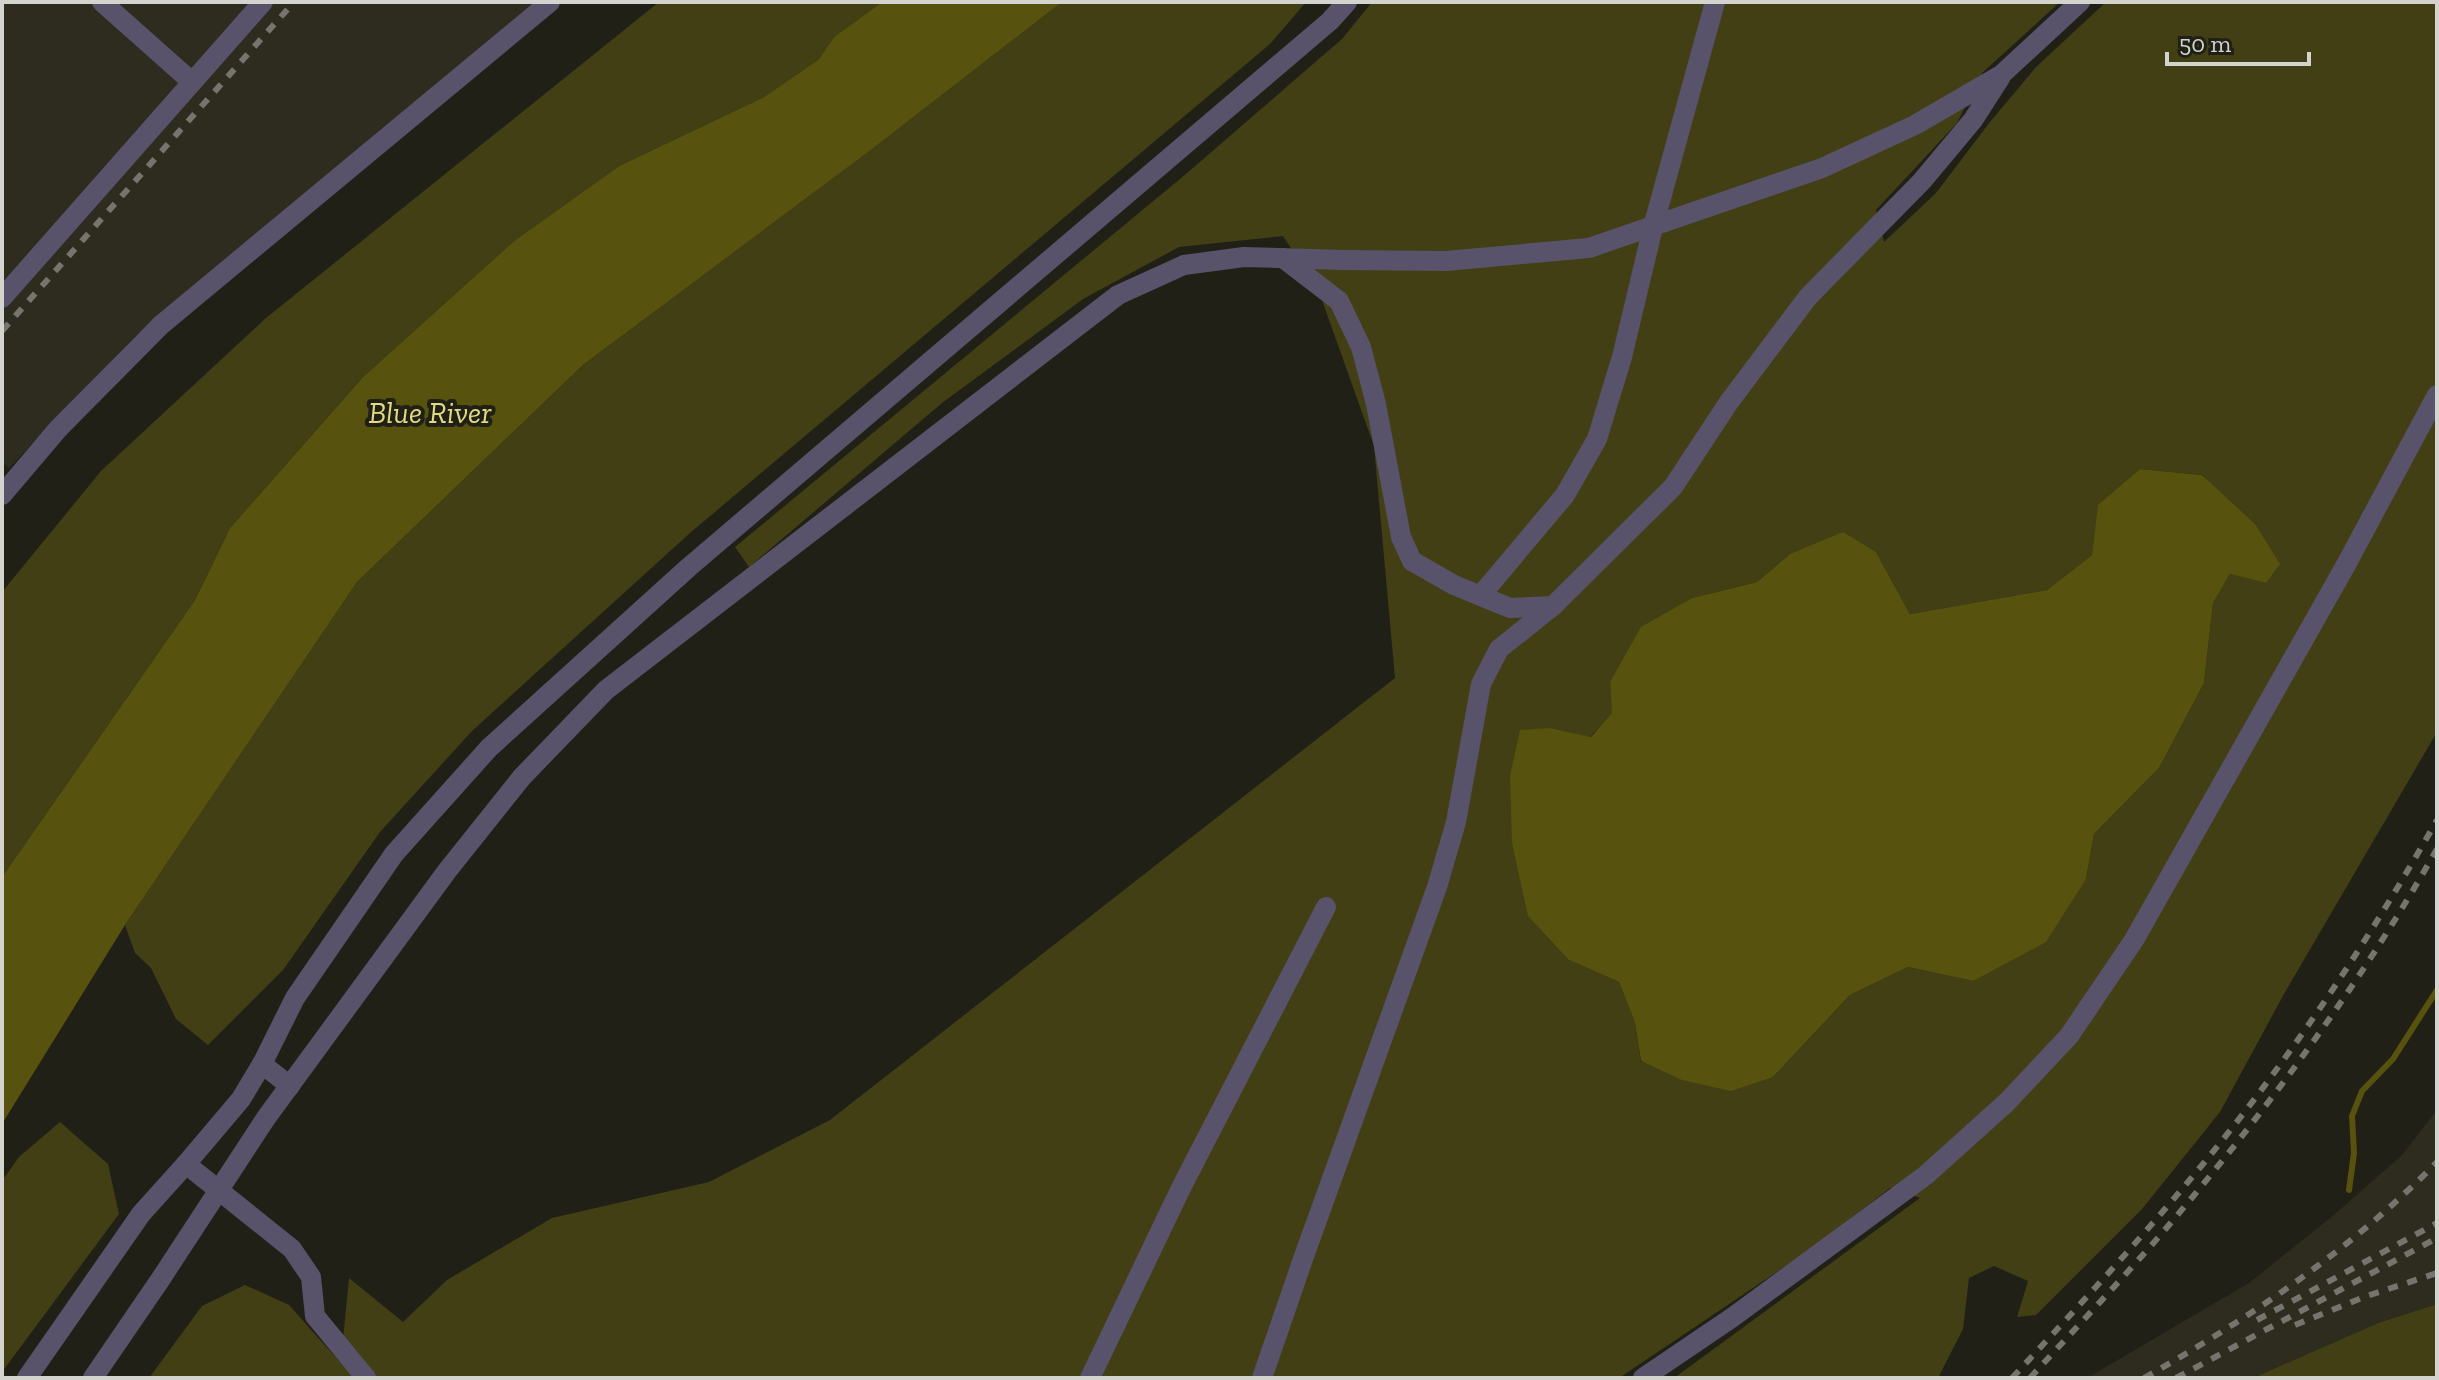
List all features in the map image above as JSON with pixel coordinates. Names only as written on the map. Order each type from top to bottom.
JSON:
[{"type":"street","points":[[102,2],[192,82]]},
{"type":"street","points":[[2,298],[263,2]]},
{"type":"street","points":[[2,495],[58,429],[161,325],[550,2]]},
{"type":"street","points":[[27,1378],[141,1214],[241,1099],[295,998],[394,854],[489,748],[689,567],[1097,222],[1330,21],[1347,2]]},
{"type":"street","points":[[1481,595],[1565,495],[1597,439],[1622,357],[1653,227],[1715,2]]},
{"type":"street","points":[[93,1378],[290,1086],[447,871],[522,777],[606,690],[1118,295],[1184,265],[1244,257],[1446,261],[1589,248],[1822,168],[1915,125],[2001,75],[2080,2]]},
{"type":"street","points":[[1262,1378],[1437,887],[1456,822],[1481,684],[1499,649],[1553,606],[1673,487],[1729,402],[1808,297],[1922,181],[1973,120],[2001,75]]},
{"type":"street","points":[[1283,258],[1339,301],[1361,347],[1376,404],[1401,537],[1412,561],[1454,585],[1510,608],[1553,606]]},
{"type":"street","points":[[1643,1378],[1733,1317],[1926,1175],[2007,1102],[2069,1036],[2149,913],[2347,563],[2437,395]]},
{"type":"street","points":[[1090,1378],[1181,1188],[1326,907]]},
{"type":"street","points":[[262,1064],[290,1086]]},
{"type":"street","points":[[186,1164],[292,1249],[311,1277],[315,1316],[366,1378]]},
{"type":"shaded area","points":[[2,2],[534,2],[136,335],[9,468],[2,462]]},
{"type":"shaded area","points":[[659,2],[882,2],[834,37],[819,59],[764,97],[619,166],[514,241],[363,377],[230,528],[195,600],[2,877],[2,592],[101,471],[266,318]]},
{"type":"shaded area","points":[[1062,2],[1306,2],[1270,44],[690,533],[472,731],[380,832],[283,970],[208,1045],[176,1019],[151,968],[135,953],[125,925],[357,582],[583,365],[871,150]]},
{"type":"shaded area","points":[[1372,2],[2060,2],[1982,73],[1957,123],[1876,210],[1884,242],[1936,193],[2036,67],[2106,2],[2437,2],[2437,732],[2284,994],[2220,1112],[2142,1209],[2036,1315],[2017,1317],[2028,1281],[1994,1266],[1969,1278],[1963,1329],[1938,1378],[1674,1378],[1920,1198],[1890,1188],[1811,1249],[1619,1378],[375,1378],[343,1340],[349,1278],[403,1322],[447,1280],[552,1218],[709,1182],[830,1120],[1395,678],[1374,446],[1318,289],[1283,236],[1179,247],[1083,299],[942,403],[749,567],[735,547],[1186,174],[1342,39]],"holes":[[[2140,469],[2203,475],[2266,583],[2230,574],[2213,603],[2204,683],[2159,768],[2094,834],[2086,879],[1973,981],[1908,967],[1850,995],[1773,1077],[1641,1062],[1635,1023],[1619,982],[1569,960],[1551,728],[1590,737],[1613,713],[1610,682],[1692,598],[1757,582],[1790,554],[1876,552],[1910,614],[2047,590],[2092,555],[2099,505]]]},
{"type":"shaded area","points":[[2437,1110],[2437,1304],[2378,1323],[2253,1378],[2087,1378],[2249,1283],[2402,1155]]},
{"type":"shaded area","points":[[60,1122],[108,1164],[119,1214],[2,1372],[2,1181],[19,1157]]},
{"type":"shaded area","points":[[245,1285],[289,1305],[354,1378],[149,1378],[202,1306]]},
{"type":"shaded area","points":[[2437,1304],[2437,1377],[2253,1378],[2378,1323]]},
{"type":"water","name":"Blue River","points":[[882,2],[1062,2],[871,150],[583,365],[357,582],[125,925],[2,1124],[2,877],[195,600],[230,528],[363,377],[514,241],[619,166],[764,97],[819,59],[834,37]]},
{"type":"water","points":[[2140,469],[2202,475],[2255,524],[2280,564],[2266,583],[2230,574],[2213,603],[2204,683],[2159,768],[2094,834],[2086,879],[2046,942],[1973,981],[1908,967],[1850,995],[1773,1077],[1731,1091],[1682,1080],[1641,1061],[1635,1023],[1619,982],[1569,960],[1528,916],[1512,843],[1510,776],[1520,730],[1551,728],[1591,737],[1612,713],[1610,682],[1641,627],[1692,598],[1757,582],[1790,554],[1843,532],[1876,552],[1910,614],[2047,590],[2092,555],[2098,505]]},
{"type":"waterway","points":[[2349,1190],[2354,1153],[2352,1116],[2362,1091],[2393,1059],[2437,990]]},
{"type":"railway","points":[[2,331],[294,2]]},
{"type":"railway","points":[[2012,1378],[2155,1221],[2264,1087],[2342,975],[2437,820]]},
{"type":"railway","points":[[2030,1378],[2166,1228],[2254,1121],[2350,988],[2437,849]]},
{"type":"railway","points":[[2144,1378],[2223,1331],[2335,1253],[2437,1162]]},
{"type":"railway","points":[[2257,1320],[2437,1223]]},
{"type":"railway","points":[[2176,1378],[2437,1238]]},
{"type":"railway","points":[[2295,1325],[2364,1297],[2437,1273]]}]
